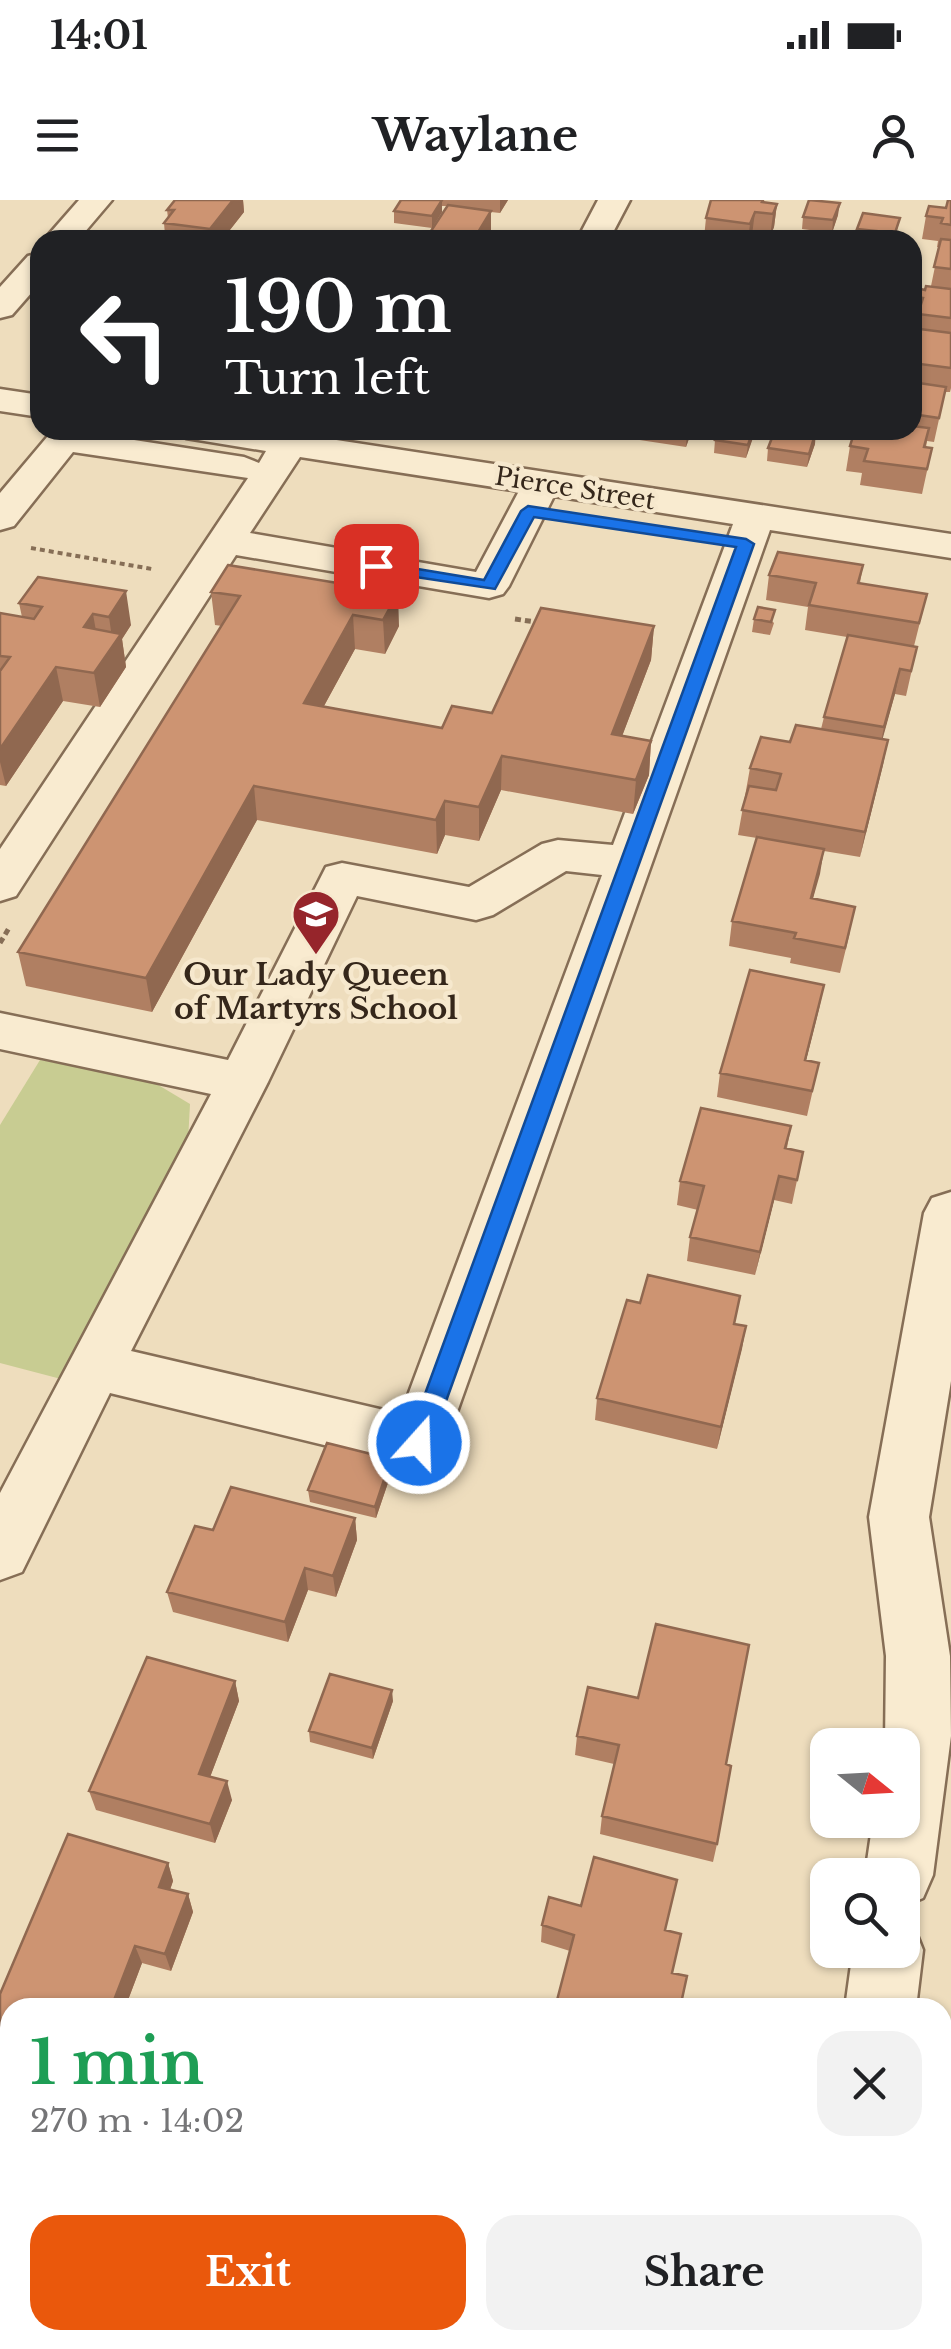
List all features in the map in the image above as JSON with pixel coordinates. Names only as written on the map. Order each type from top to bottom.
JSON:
[{"type":"street","points":[[69,230],[96,200]]},
{"type":"street","points":[[598,230],[614,200]]},
{"type":"street","points":[[0,308],[30,274]]},
{"type":"street","points":[[0,400],[30,404]]},
{"type":"street","points":[[9,532],[17,474],[61,440]]},
{"type":"street","points":[[114,440],[281,458],[750,531],[951,546]]},
{"type":"street","name":"Pierce Street","points":[[229,440],[281,458],[480,456],[535,497]]},
{"type":"street","points":[[5,869],[281,458]]},
{"type":"street","points":[[225,541],[489,586],[535,497]]},
{"type":"street","points":[[95,1366],[419,1443],[750,531]]},
{"type":"street","points":[[0,1553],[342,878],[476,904],[558,854],[628,862]]},
{"type":"street","points":[[0,1031],[242,1082]]},
{"type":"street","points":[[901,1858],[919,1732],[918,1656],[899,1517],[951,1213]]},
{"type":"street","points":[[881,1998],[886,1968]]},
{"type":"path","points":[[9,532],[169,571]]},
{"type":"green space","points":[[40,1060],[150,1080],[190,1104],[188,1141],[61,1379],[0,1363],[0,1125]]},
{"type":"building","points":[[175,200],[233,200],[210,229],[164,223],[174,210],[167,210]]},
{"type":"building","points":[[401,200],[442,200],[432,216],[394,211]]},
{"type":"building","points":[[711,200],[763,200],[777,204],[773,214],[755,212],[750,224],[706,218]]},
{"type":"building","points":[[809,200],[840,203],[833,220],[803,217]]},
{"type":"building","points":[[948,200],[951,225],[941,223],[943,218],[926,216],[929,206],[946,208]]},
{"type":"building","points":[[448,205],[491,211],[479,230],[432,230]]},
{"type":"building","points":[[863,213],[900,218],[896,230],[857,229]]},
{"type":"building","points":[[941,239],[951,240],[951,269],[934,267]]},
{"type":"building","points":[[926,286],[951,289],[951,318],[922,314],[922,289]]},
{"type":"building","points":[[922,329],[951,333],[951,368],[922,364]]},
{"type":"building","points":[[922,383],[946,387],[939,418],[922,415]]},
{"type":"building","points":[[922,427],[929,428],[924,447],[932,448],[927,469],[864,461],[868,449],[850,446],[852,440],[922,440]]},
{"type":"building","points":[[715,440],[750,440],[748,445]]},
{"type":"building","points":[[771,440],[813,440],[809,454],[768,448]]},
{"type":"building","points":[[778,552],[863,565],[858,583],[927,594],[919,623],[809,605],[816,583],[769,575]]},
{"type":"building","points":[[228,565],[398,593],[383,620],[353,615],[304,703],[442,728],[452,706],[492,713],[541,608],[654,626],[612,734],[651,741],[636,780],[502,756],[479,807],[445,801],[436,820],[254,786],[146,978],[18,952],[240,596],[211,592]]},
{"type":"building","points":[[38,577],[126,591],[109,617],[93,614],[84,627],[121,634],[94,673],[56,667],[0,749],[0,671],[10,657],[0,656],[0,613],[34,619],[42,607],[19,603]]},
{"type":"building","points":[[758,607],[775,610],[771,622],[754,619]]},
{"type":"building","points":[[848,635],[917,647],[911,671],[900,669],[884,727],[824,717]]},
{"type":"building","points":[[796,725],[888,740],[865,832],[742,810],[749,786],[776,790],[781,774],[750,768],[761,737],[790,742]]},
{"type":"building","points":[[757,837],[824,849],[811,898],[855,907],[845,948],[794,938],[796,933],[732,921]]},
{"type":"building","points":[[750,970],[824,985],[805,1060],[819,1063],[812,1091],[720,1073]]},
{"type":"building","points":[[701,1108],[791,1126],[785,1148],[803,1152],[797,1180],[779,1176],[760,1252],[690,1237],[704,1186],[680,1181]]},
{"type":"building","points":[[648,1275],[740,1296],[734,1324],[746,1326],[721,1427],[597,1398],[627,1300],[640,1303]]},
{"type":"building","points":[[327,1443],[391,1459],[375,1507],[308,1490]]},
{"type":"building","points":[[231,1487],[355,1518],[333,1576],[305,1568],[285,1622],[167,1592],[195,1526],[213,1530]]},
{"type":"building","points":[[656,1624],[749,1645],[726,1764],[731,1766],[717,1844],[602,1816],[619,1745],[577,1736],[588,1687],[638,1698]]},
{"type":"building","points":[[147,1657],[235,1681],[199,1774],[227,1781],[210,1824],[89,1791]]},
{"type":"building","points":[[330,1674],[392,1690],[372,1748],[309,1731]]},
{"type":"building","points":[[68,1834],[168,1863],[159,1887],[188,1894],[165,1954],[135,1946],[115,1998],[0,1998]]},
{"type":"building","points":[[594,1857],[677,1880],[665,1930],[681,1934],[672,1973],[687,1976],[682,1998],[558,1998],[574,1935],[542,1925],[549,1897],[581,1906]]},
{"type":"place","name":"Our Lady Queen of Martyrs School","points":[[316,956]]},
{"type":"route","points":[[376,566],[489,586],[528,511],[746,544],[419,1443]]}]
